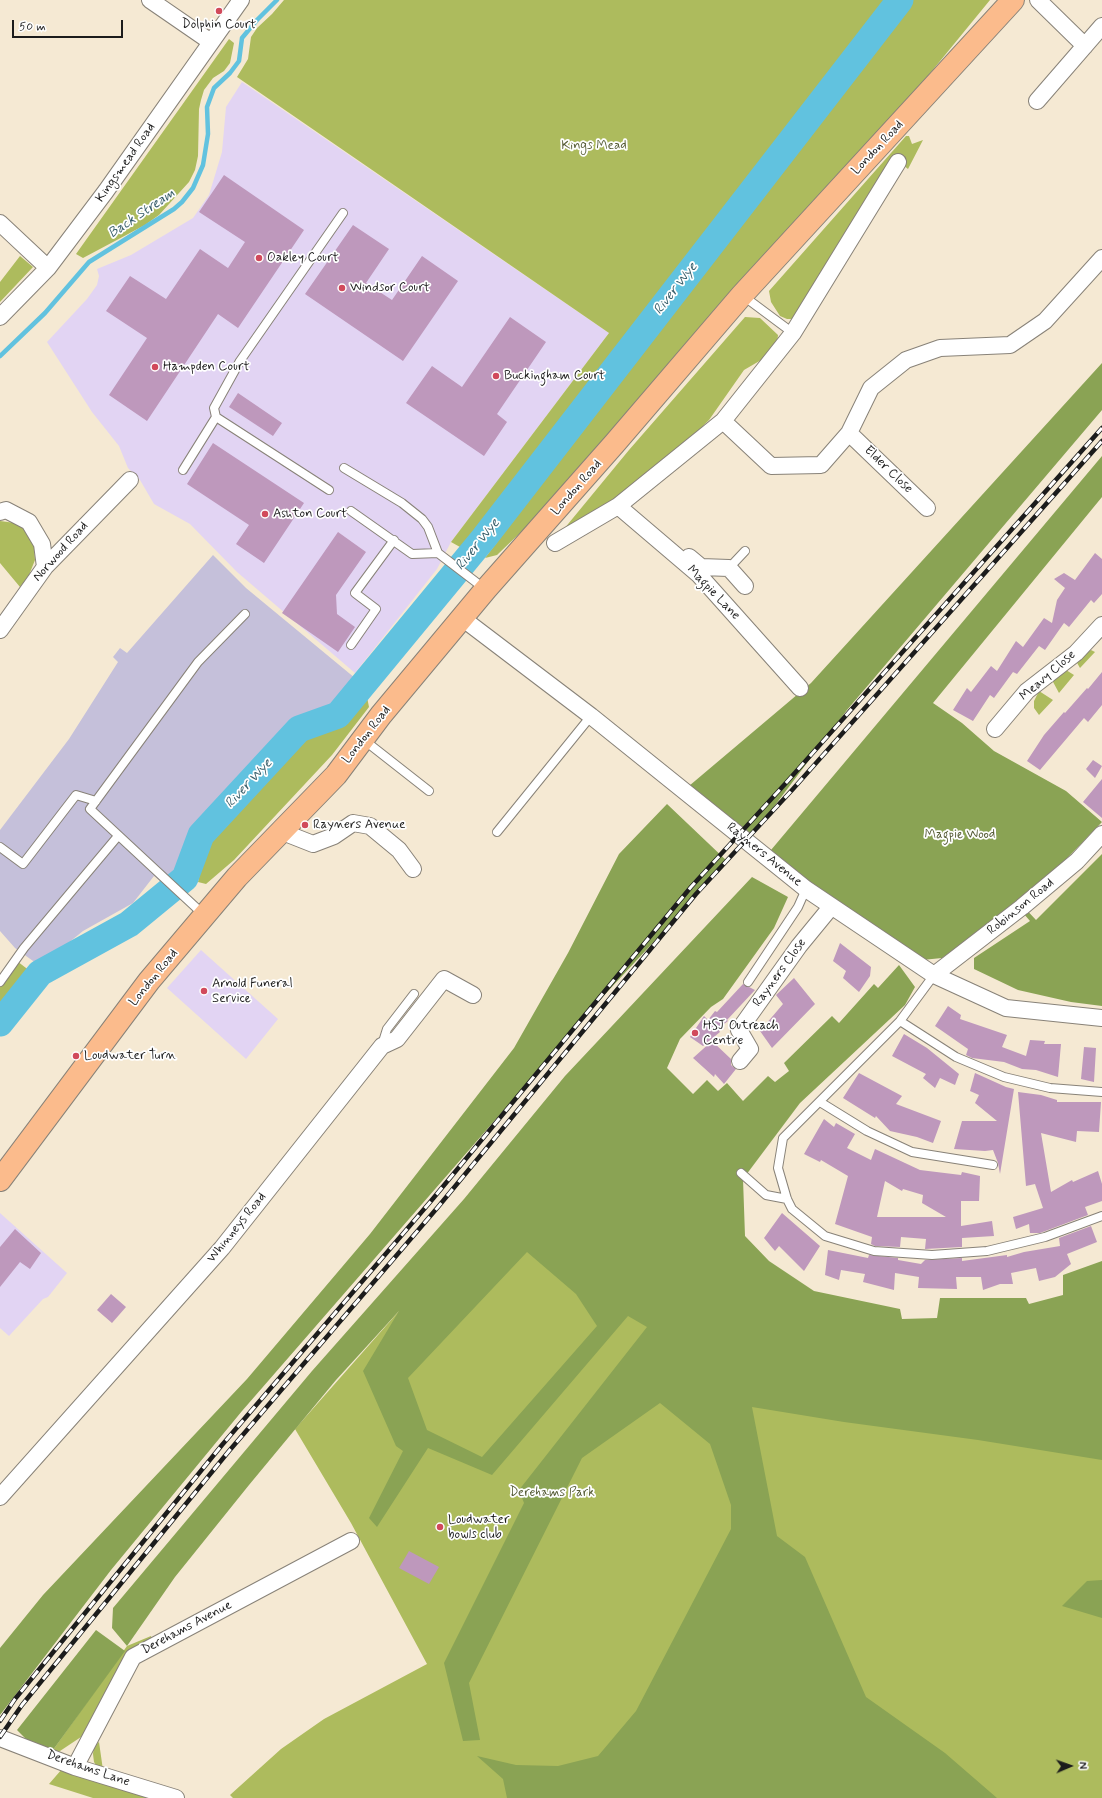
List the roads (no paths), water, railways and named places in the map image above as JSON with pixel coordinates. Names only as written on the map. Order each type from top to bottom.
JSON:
[{"type":"main road","name":"London Road","points":[[0,1180],[149,981],[204,916],[280,831],[336,775],[363,739],[462,618],[478,583],[615,443],[742,295],[1013,0]]},
{"type":"street","points":[[150,0],[211,42]]},
{"type":"street","name":"Kingsmead Road","points":[[0,317],[48,268],[106,191],[241,0]]},
{"type":"street","points":[[1038,0],[1085,46]]},
{"type":"street","points":[[1037,101],[1102,26]]},
{"type":"street","name":"London Road","points":[[555,543],[621,504],[723,421],[793,333],[898,162]]},
{"type":"street","points":[[0,223],[48,268]]},
{"type":"street","points":[[723,421],[771,466],[822,465],[849,432],[871,388],[906,360],[940,348],[1010,345],[1045,321],[1102,258]]},
{"type":"street","name":"Elder Close","points":[[849,432],[927,508]]},
{"type":"street","name":"Norwood Road","points":[[0,630],[44,567],[130,480]]},
{"type":"street","points":[[621,504],[701,567],[729,568],[746,586]]},
{"type":"street","name":"Magpie Lane","points":[[621,504],[699,575],[800,688]]},
{"type":"street","points":[[0,512],[6,510],[29,522],[42,544],[44,567]]},
{"type":"street","name":"Rayners Avenue","points":[[462,618],[591,716],[806,889],[934,975],[1006,1008],[1102,1018]]},
{"type":"street","name":"Meavy Close","points":[[995,728],[1027,691],[1076,653],[1102,625]]},
{"type":"street","points":[[280,831],[313,844],[334,836],[353,823],[370,826],[399,850],[413,869]]},
{"type":"street","name":"Robinson Road","points":[[934,975],[1022,907],[1077,861],[1102,834]]},
{"type":"street","name":"Rayners Close","points":[[740,1060],[750,1049],[739,1030],[799,946],[831,907]]},
{"type":"street","name":"Whinneys Road","points":[[0,1497],[222,1248],[382,1046],[397,1039],[444,979],[473,995]]},
{"type":"street","name":"Derehams Avenue","points":[[75,1767],[133,1657],[351,1541]]},
{"type":"street","name":"Derehams Lane","points":[[0,1738],[75,1767],[176,1798]]},
{"type":"lane","points":[[183,470],[216,417],[214,408],[240,360],[343,213]]},
{"type":"lane","points":[[742,295],[793,333]]},
{"type":"lane","points":[[216,417],[329,490]]},
{"type":"lane","points":[[344,468],[402,502],[422,519],[428,527],[441,556],[478,583]]},
{"type":"lane","points":[[351,511],[412,554],[441,556]]},
{"type":"lane","points":[[351,646],[376,609],[355,593],[394,540]]},
{"type":"lane","points":[[729,568],[745,551]]},
{"type":"lane","points":[[204,916],[90,809],[198,662],[244,614]]},
{"type":"lane","points":[[498,832],[591,716]]},
{"type":"lane","points":[[363,739],[429,792]]},
{"type":"lane","points":[[0,847],[23,864],[76,795],[96,801]]},
{"type":"lane","points":[[0,982],[24,948],[118,836]]},
{"type":"lane","points":[[748,982],[798,907],[806,889]]},
{"type":"lane","points":[[934,975],[900,1021],[783,1138],[778,1168],[792,1209],[825,1236],[874,1251],[932,1255],[987,1251],[1045,1237],[1102,1216]]},
{"type":"lane","points":[[382,1046],[387,1029],[414,994]]},
{"type":"lane","points":[[900,1021],[956,1057],[1004,1077],[1050,1088],[1102,1092]]},
{"type":"lane","points":[[820,1102],[867,1131],[912,1152],[993,1165]]},
{"type":"lane","points":[[741,1173],[766,1195],[787,1198]]},
{"type":"waterway","name":"Back Stream","points":[[0,356],[45,313],[89,262],[174,209],[182,202],[193,188],[203,165],[208,134],[207,107],[214,88],[230,73],[239,61],[242,38],[277,0]]},
{"type":"waterway","name":"River Wye","points":[[0,1023],[40,973],[129,924],[185,878],[201,835],[299,729],[338,715],[484,538],[900,0]]},
{"type":"railway","points":[[0,1721],[15,1699],[222,1445],[431,1201],[691,887],[785,784],[1102,428]]},
{"type":"railway","points":[[0,1737],[22,1705],[229,1451],[438,1207],[696,894],[793,789],[1102,441]]},
{"type":"place","name":"Dolphin Court","points":[[219,11]]},
{"type":"place","name":"Oakley Court","points":[[259,258]]},
{"type":"place","name":"Windsor Court","points":[[342,288]]},
{"type":"place","name":"Hampden Court","points":[[155,367]]},
{"type":"place","name":"Buckingham Court","points":[[496,376]]},
{"type":"place","name":"Ashton Court","points":[[265,514]]},
{"type":"place","name":"Rayners Avenue","points":[[305,825]]},
{"type":"place","name":"Arnold Funeral Service","points":[[204,991]]},
{"type":"place","name":"HSJ Outreach Centre","points":[[695,1033]]},
{"type":"place","name":"Loudwater Turn","points":[[76,1056]]},
{"type":"place","name":"Loudwater bowls club","points":[[440,1527]]},
{"type":"park label","name":"Kings Mead","points":[[594,146]]},
{"type":"park label","name":"Magpie Wood","points":[[960,835]]},
{"type":"park label","name":"Derehams Park","points":[[552,1493]]}]
